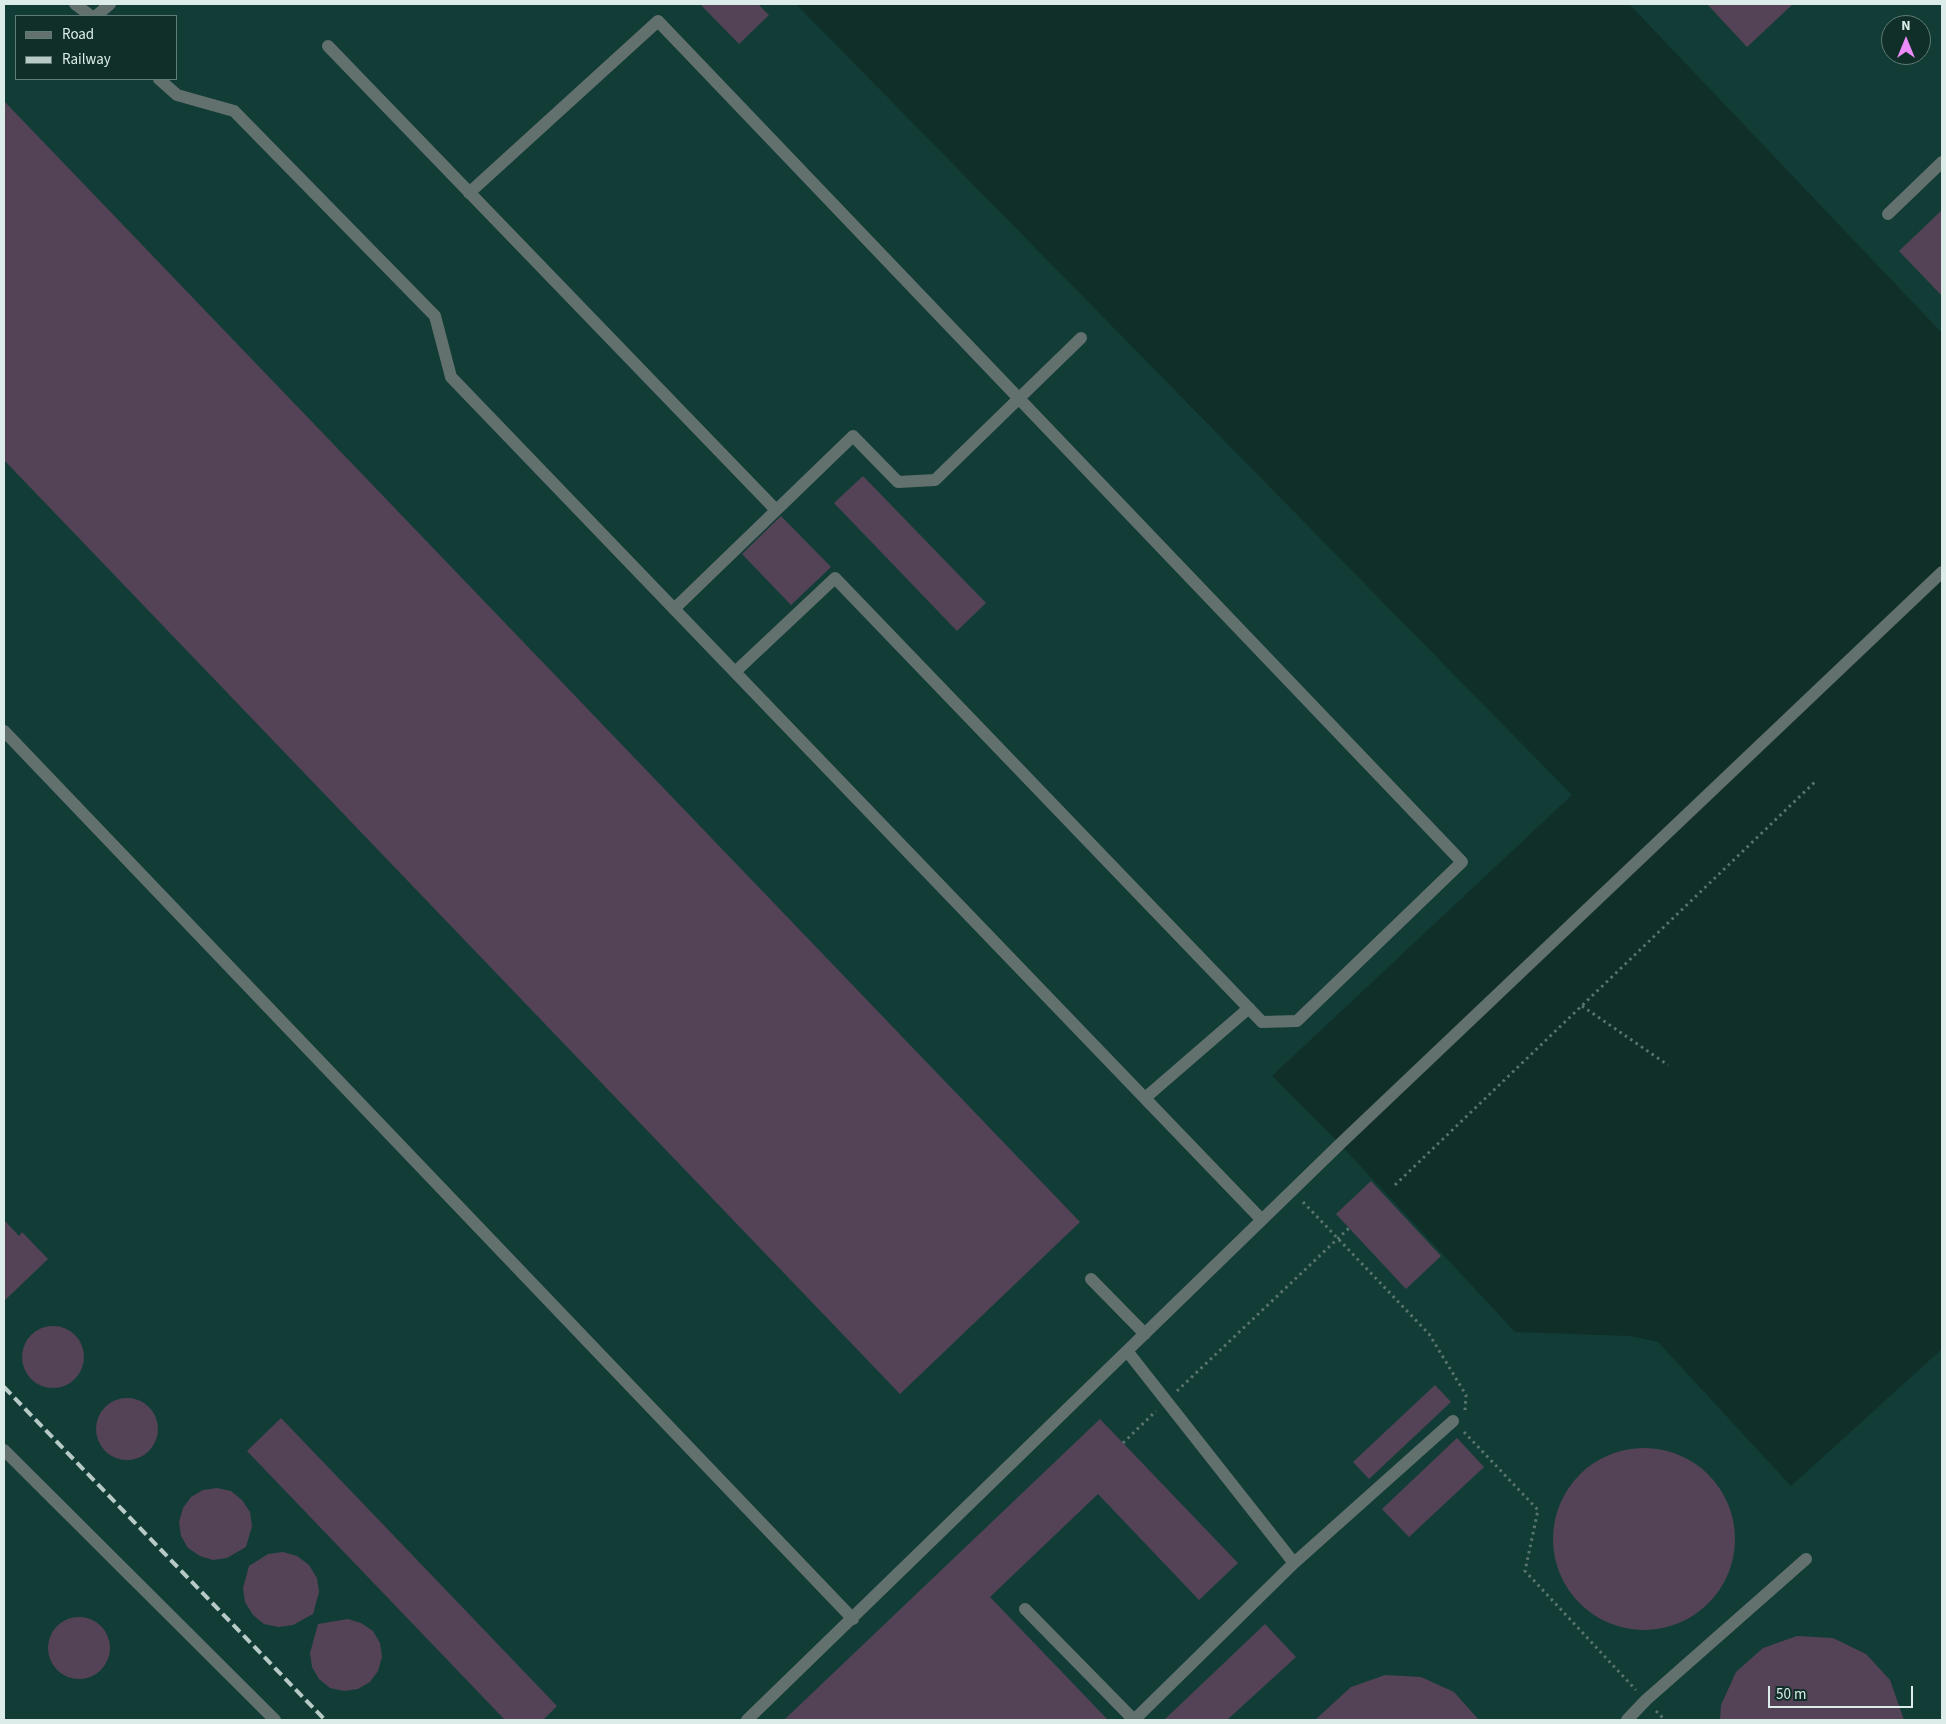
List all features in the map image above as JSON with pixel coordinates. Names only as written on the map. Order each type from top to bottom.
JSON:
[{"type":"street","points":[[76,4],[90,15]]},
{"type":"street","points":[[97,15],[110,4]]},
{"type":"street","points":[[469,193],[658,21],[1462,862],[1297,1021],[1262,1022],[835,578],[735,672]]},
{"type":"street","points":[[328,46],[776,510]]},
{"type":"street","points":[[160,80],[177,95],[234,111],[435,316],[451,377],[1262,1220]]},
{"type":"street","points":[[1888,214],[1942,162]]},
{"type":"street","points":[[674,609],[853,436],[898,482],[935,480],[1081,338]]},
{"type":"street","points":[[747,1720],[1340,1144],[1942,572]]},
{"type":"street","points":[[4,731],[852,1619]]},
{"type":"street","points":[[1145,1098],[1250,1008]]},
{"type":"street","points":[[1091,1279],[1145,1334]]},
{"type":"street","points":[[1127,1351],[1294,1563]]},
{"type":"street","points":[[1025,1609],[1134,1720],[1294,1563],[1453,1421]]},
{"type":"street","points":[[4,1450],[275,1720]]},
{"type":"street","points":[[1627,1720],[1646,1700],[1806,1559]]},
{"type":"path","points":[[1395,1186],[1816,780]]},
{"type":"path","points":[[1582,1006],[1668,1066]]},
{"type":"path","points":[[1292,1191],[1339,1238],[1428,1334],[1466,1396],[1465,1410],[1453,1421],[1538,1510],[1525,1572],[1666,1720]]},
{"type":"path","points":[[1123,1443],[1349,1228]]},
{"type":"shaded area","points":[[4,4],[796,4],[1572,795],[1272,1076],[1340,1144],[1515,1332],[1630,1336],[1658,1342],[1791,1486],[1942,1349],[1942,1720],[4,1720]]},
{"type":"shaded area","points":[[1629,4],[1942,4],[1942,333]]},
{"type":"building","points":[[700,4],[758,4],[769,15],[739,44]]},
{"type":"building","points":[[1707,4],[1793,4],[1747,47]]},
{"type":"building","points":[[4,101],[1080,1222],[900,1394],[4,460]]},
{"type":"building","points":[[1942,210],[1942,296],[1899,251]]},
{"type":"building","points":[[863,476],[986,603],[957,631],[834,503]]},
{"type":"building","points":[[781,516],[831,567],[791,605],[742,554]]},
{"type":"building","points":[[1371,1181],[1441,1256],[1406,1289],[1336,1214]]},
{"type":"building","points":[[4,1220],[19,1236],[22,1232],[48,1259],[4,1301]]},
{"type":"building","points":[[47,1326],[59,1326],[75,1335],[82,1345],[84,1357],[82,1369],[75,1379],[59,1388],[47,1388],[36,1383],[27,1374],[22,1363],[22,1351],[27,1340],[36,1331]]},
{"type":"building","points":[[1435,1385],[1451,1402],[1369,1479],[1353,1462]]},
{"type":"building","points":[[121,1398],[133,1398],[149,1407],[156,1417],[158,1429],[156,1441],[149,1451],[133,1460],[121,1460],[110,1455],[101,1446],[96,1435],[96,1423],[101,1412],[110,1403]]},
{"type":"building","points":[[281,1418],[557,1706],[543,1720],[505,1720],[247,1451]]},
{"type":"building","points":[[1100,1419],[1238,1563],[1199,1600],[1098,1494],[990,1597],[1108,1720],[784,1720]]},
{"type":"building","points":[[1457,1438],[1484,1467],[1409,1537],[1382,1509]]},
{"type":"building","points":[[1653,1448],[1679,1455],[1695,1463],[1714,1481],[1728,1504],[1735,1530],[1735,1548],[1728,1574],[1720,1590],[1702,1609],[1695,1615],[1670,1626],[1653,1630],[1635,1630],[1609,1623],[1593,1615],[1568,1590],[1560,1574],[1555,1557],[1553,1530],[1560,1504],[1568,1488],[1593,1463],[1609,1455],[1626,1450]]},
{"type":"building","points":[[217,1488],[231,1491],[242,1500],[250,1512],[252,1526],[246,1547],[227,1558],[213,1560],[200,1556],[188,1548],[181,1536],[179,1522],[183,1508],[191,1497],[203,1490]]},
{"type":"building","points":[[283,1552],[297,1556],[309,1565],[317,1578],[319,1592],[313,1614],[293,1625],[279,1627],[264,1624],[253,1615],[245,1602],[243,1588],[249,1566],[268,1554]]},
{"type":"building","points":[[73,1617],[85,1617],[101,1626],[108,1636],[110,1648],[108,1660],[101,1670],[85,1679],[73,1679],[62,1674],[53,1665],[48,1654],[48,1642],[53,1631],[62,1622]]},
{"type":"building","points":[[348,1619],[361,1623],[373,1631],[380,1643],[382,1657],[378,1671],[370,1682],[358,1689],[344,1691],[330,1688],[319,1679],[312,1667],[310,1653],[318,1624]]},
{"type":"building","points":[[1265,1624],[1296,1657],[1227,1720],[1164,1720]]},
{"type":"building","points":[[1797,1636],[1833,1638],[1866,1654],[1890,1680],[1904,1720],[1720,1720],[1721,1705],[1736,1672],[1763,1648]]},
{"type":"building","points":[[1385,1675],[1421,1677],[1454,1692],[1479,1720],[1315,1720],[1351,1687]]},
{"type":"railway","points":[[4,1387],[325,1720]]}]
